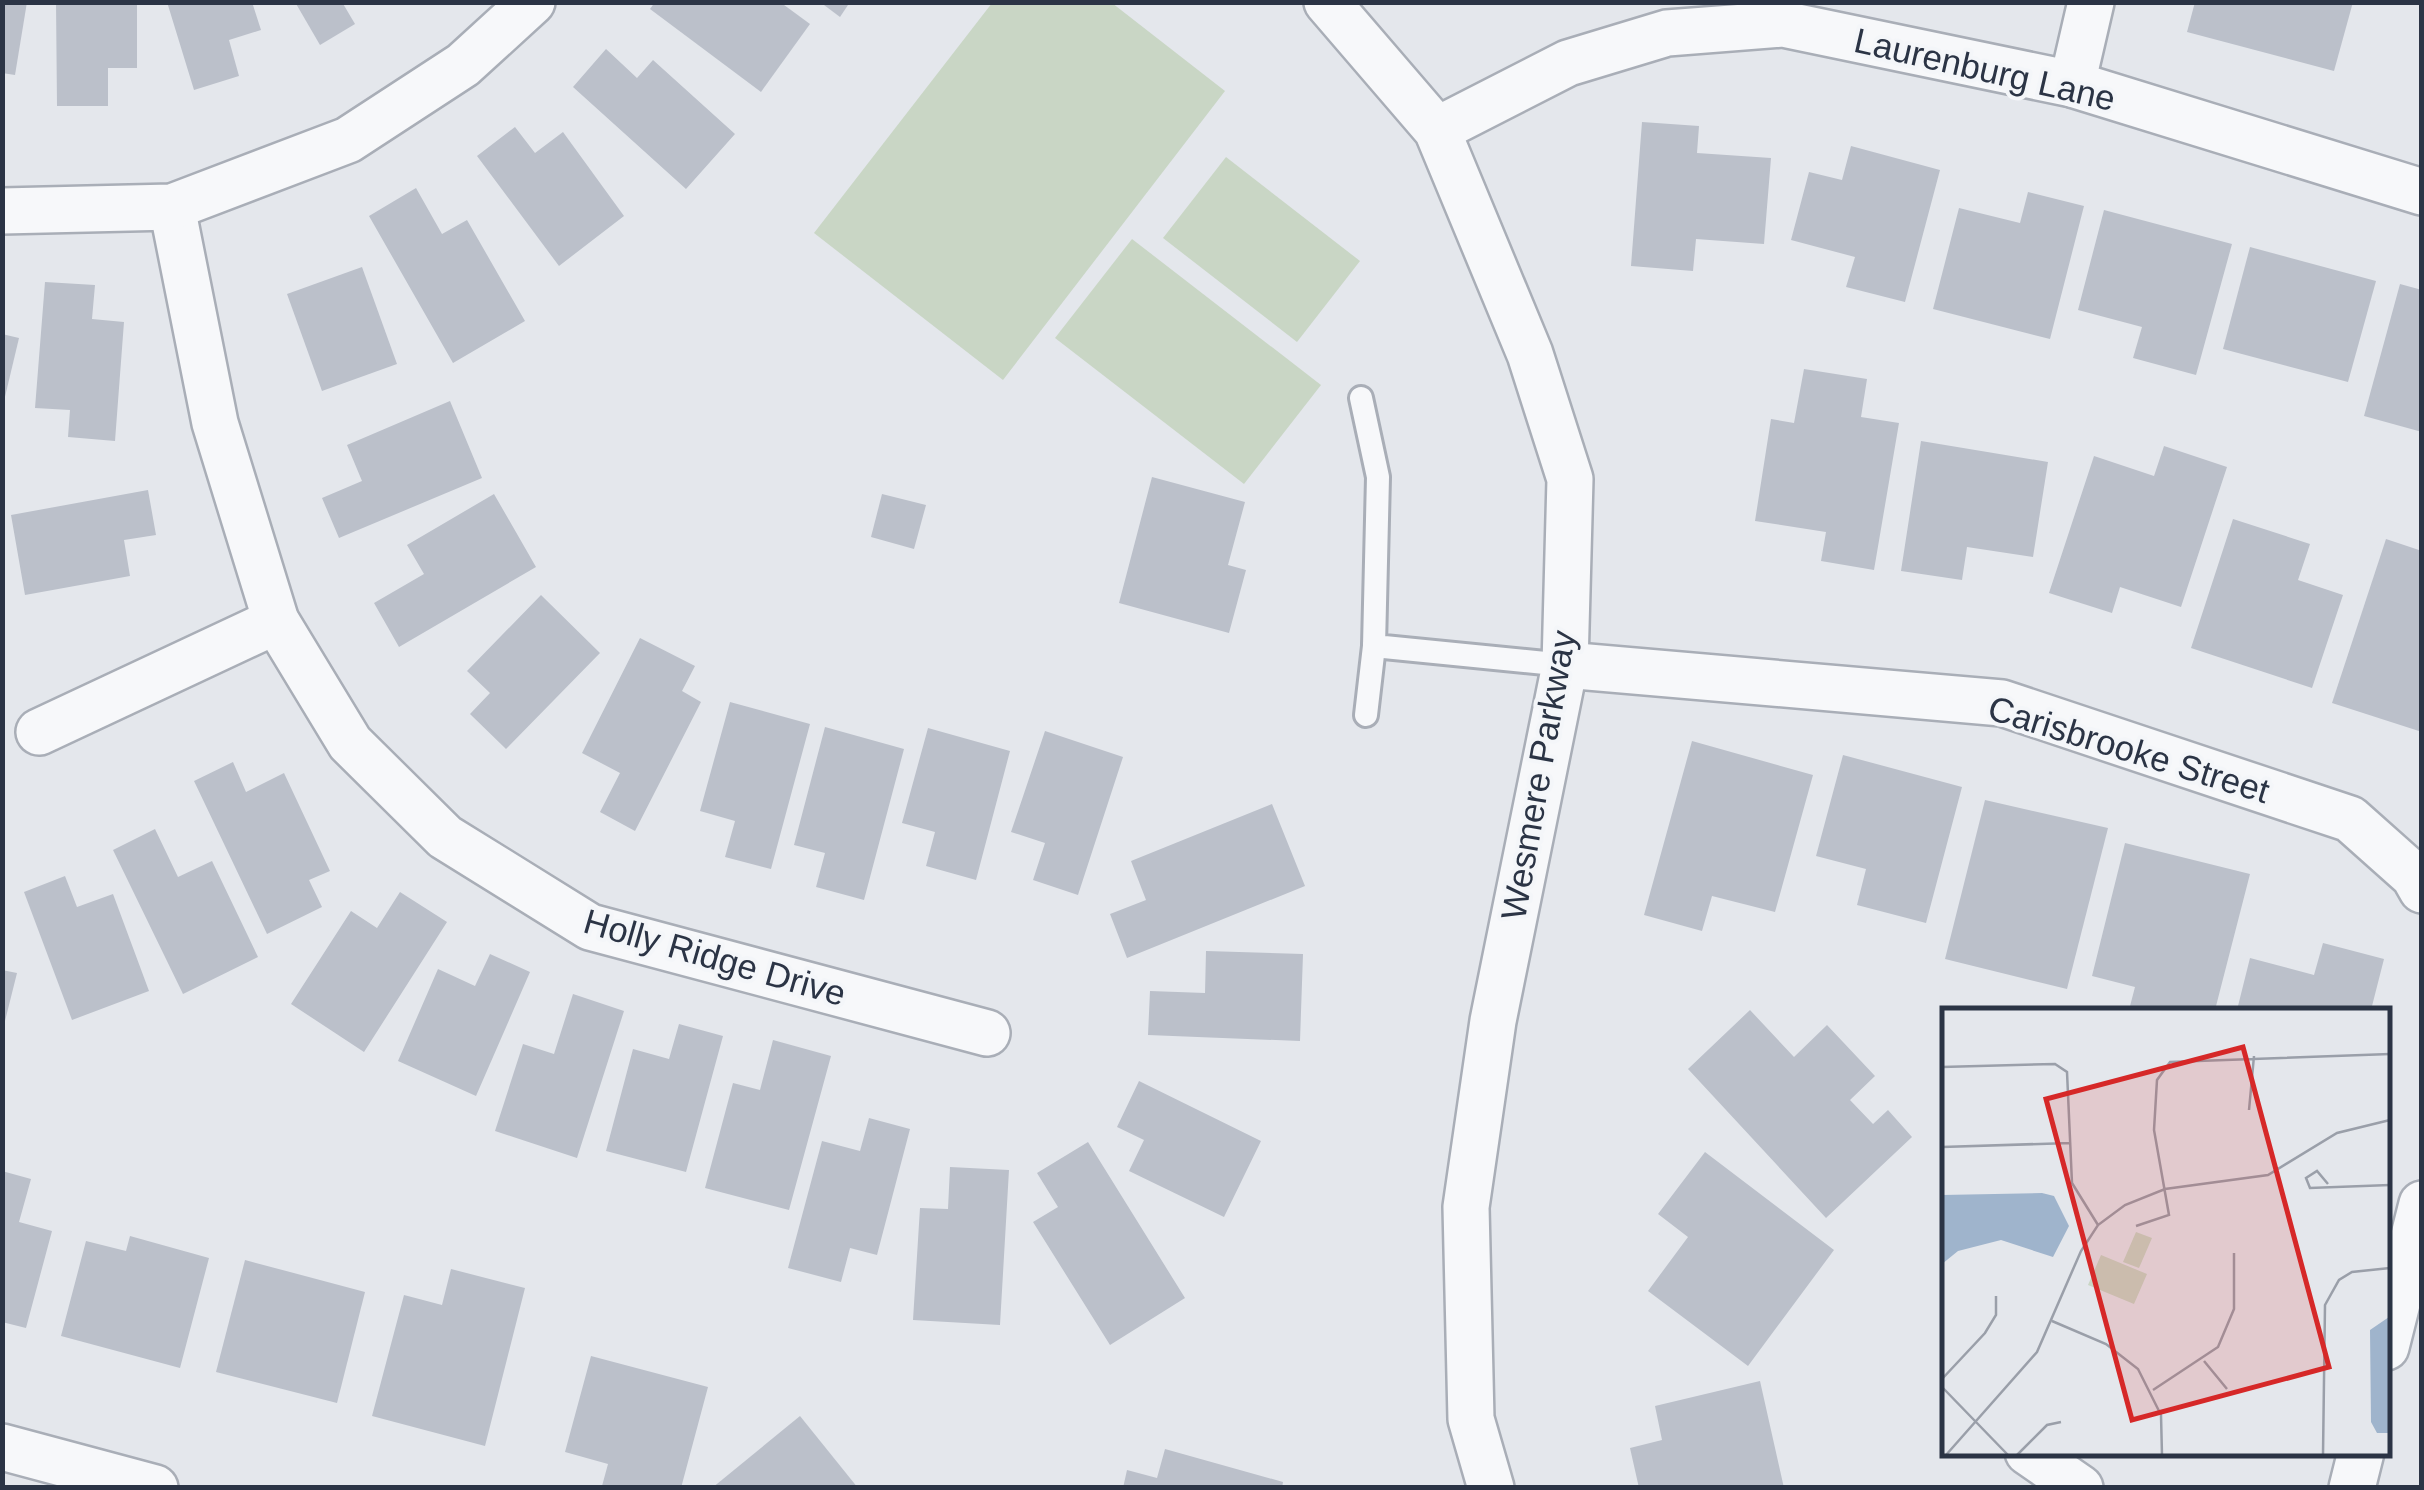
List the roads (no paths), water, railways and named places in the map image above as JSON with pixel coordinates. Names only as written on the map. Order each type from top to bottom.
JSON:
[{"type":"street","points":[[2,211],[172,207],[348,140],[463,65],[532,2]]},
{"type":"street","name":"Wesmere Parkway","points":[[1327,2],[1437,130],[1530,354],[1570,478],[1565,665],[1493,1021],[1466,1207],[1471,1420],[1491,1488]]},
{"type":"street","points":[[2072,84],[2091,2]]},
{"type":"street","name":"Laurenburg Lane","points":[[1437,130],[1568,63],[1667,33],[1783,24],[2072,84],[2422,192]]},
{"type":"street","name":"Holly Ridge Drive","points":[[172,207],[216,423],[276,621],[350,744],[444,837],[590,927],[987,1033]]},
{"type":"street","points":[[39,732],[276,621]]},
{"type":"street","name":"Carisbrooke Street","points":[[1565,665],[2002,703],[2350,819],[2414,876],[2422,890]]},
{"type":"street","points":[[2389,1336],[2422,1204]]},
{"type":"street","points":[[2,1447],[155,1488]]},
{"type":"street","points":[[2032,1455],[2080,1488]]},
{"type":"street","points":[[2352,1488],[2360,1455]]},
{"type":"lane","points":[[1361,398],[1378,477],[1374,646],[1366,715]]},
{"type":"lane","points":[[1374,646],[1565,665]]}]
